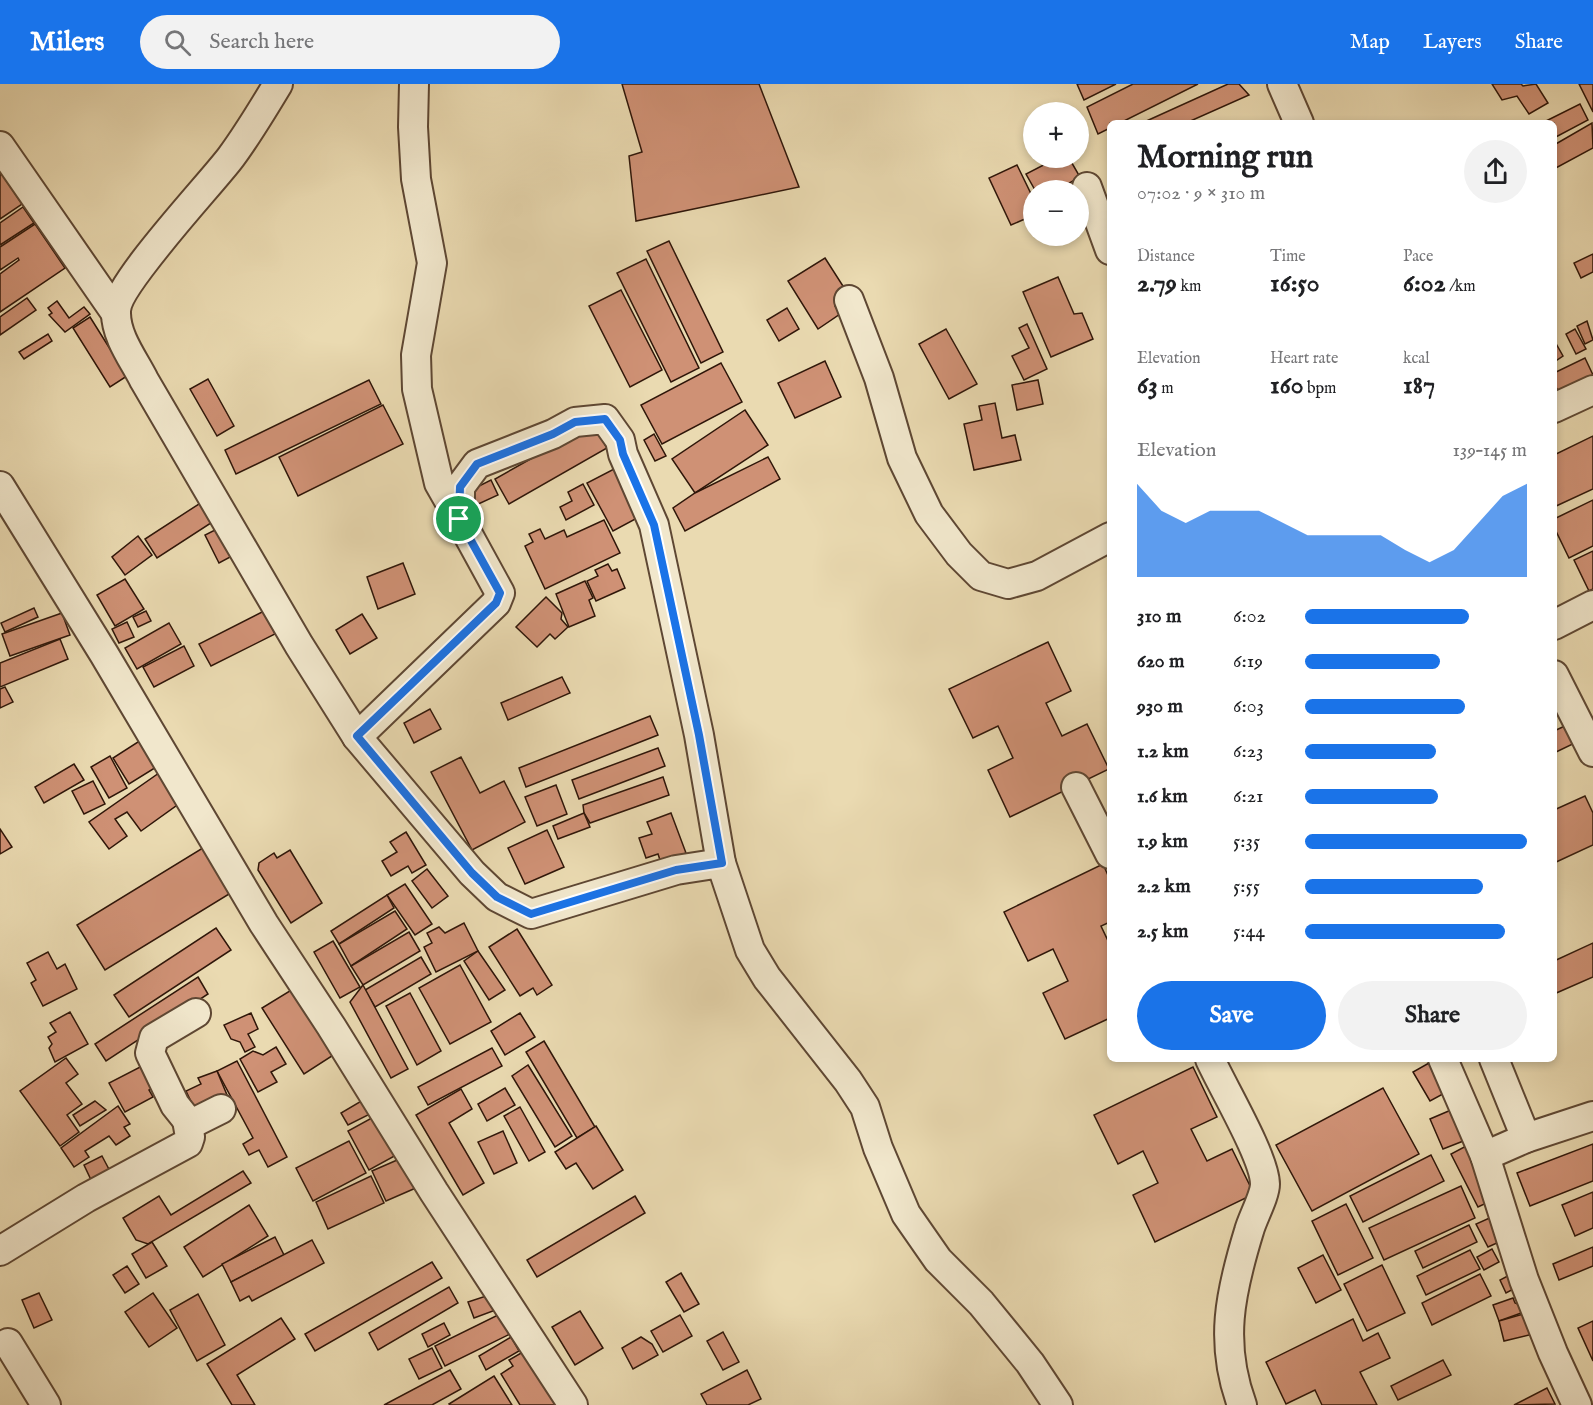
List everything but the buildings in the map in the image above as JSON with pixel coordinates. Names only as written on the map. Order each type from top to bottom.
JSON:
[{"type":"street","points":[[115,312],[126,288],[145,261],[230,158],[278,84]]},
{"type":"street","points":[[357,736],[496,603],[500,593],[439,483],[417,389],[416,355],[432,263],[416,179],[413,127],[414,84]]},
{"type":"street","points":[[1282,84],[1298,120]]},
{"type":"street","points":[[0,146],[115,312],[122,338],[144,380],[299,645],[357,736],[472,873],[497,897],[531,914],[676,870],[722,863]]},
{"type":"street","points":[[1089,192],[1107,241]]},
{"type":"street","points":[[849,300],[879,378],[902,458],[929,514],[959,554],[981,576],[1008,584],[1037,576],[1107,539]]},
{"type":"street","points":[[1557,407],[1593,390]]},
{"type":"street","points":[[459,519],[460,487],[477,464],[553,434],[575,422],[605,419],[620,440],[623,454],[654,525],[699,735],[722,863],[750,950],[767,978],[848,1081],[865,1107],[878,1148],[906,1214],[938,1260],[981,1303],[1030,1363],[1058,1405]]},
{"type":"street","points":[[0,486],[110,664],[264,924],[331,1026],[434,1192],[573,1405]]},
{"type":"street","points":[[1557,623],[1593,605]]},
{"type":"street","points":[[1557,681],[1593,752]]},
{"type":"street","points":[[1076,787],[1107,848]]},
{"type":"street","points":[[0,1251],[86,1198],[188,1143],[190,1137],[187,1120],[175,1105],[150,1053],[154,1038],[196,1013]]},
{"type":"street","points":[[1211,1062],[1256,1152],[1265,1184],[1232,1290],[1227,1323],[1229,1353],[1236,1389],[1242,1405]]},
{"type":"street","points":[[1444,1062],[1485,1156],[1524,1280],[1577,1405]]},
{"type":"street","points":[[1495,1062],[1526,1138]]},
{"type":"street","points":[[187,1120],[197,1121],[221,1109]]},
{"type":"street","points":[[1485,1156],[1526,1138],[1593,1116]]},
{"type":"street","points":[[8,1343],[46,1405]]},
{"type":"route","points":[[605,419],[620,440],[623,454],[644,495],[654,525],[699,735],[722,863],[676,870],[531,914],[497,897],[472,873],[357,736],[496,603],[500,593],[459,519],[460,487],[477,464],[553,434],[575,422],[605,419]]}]
